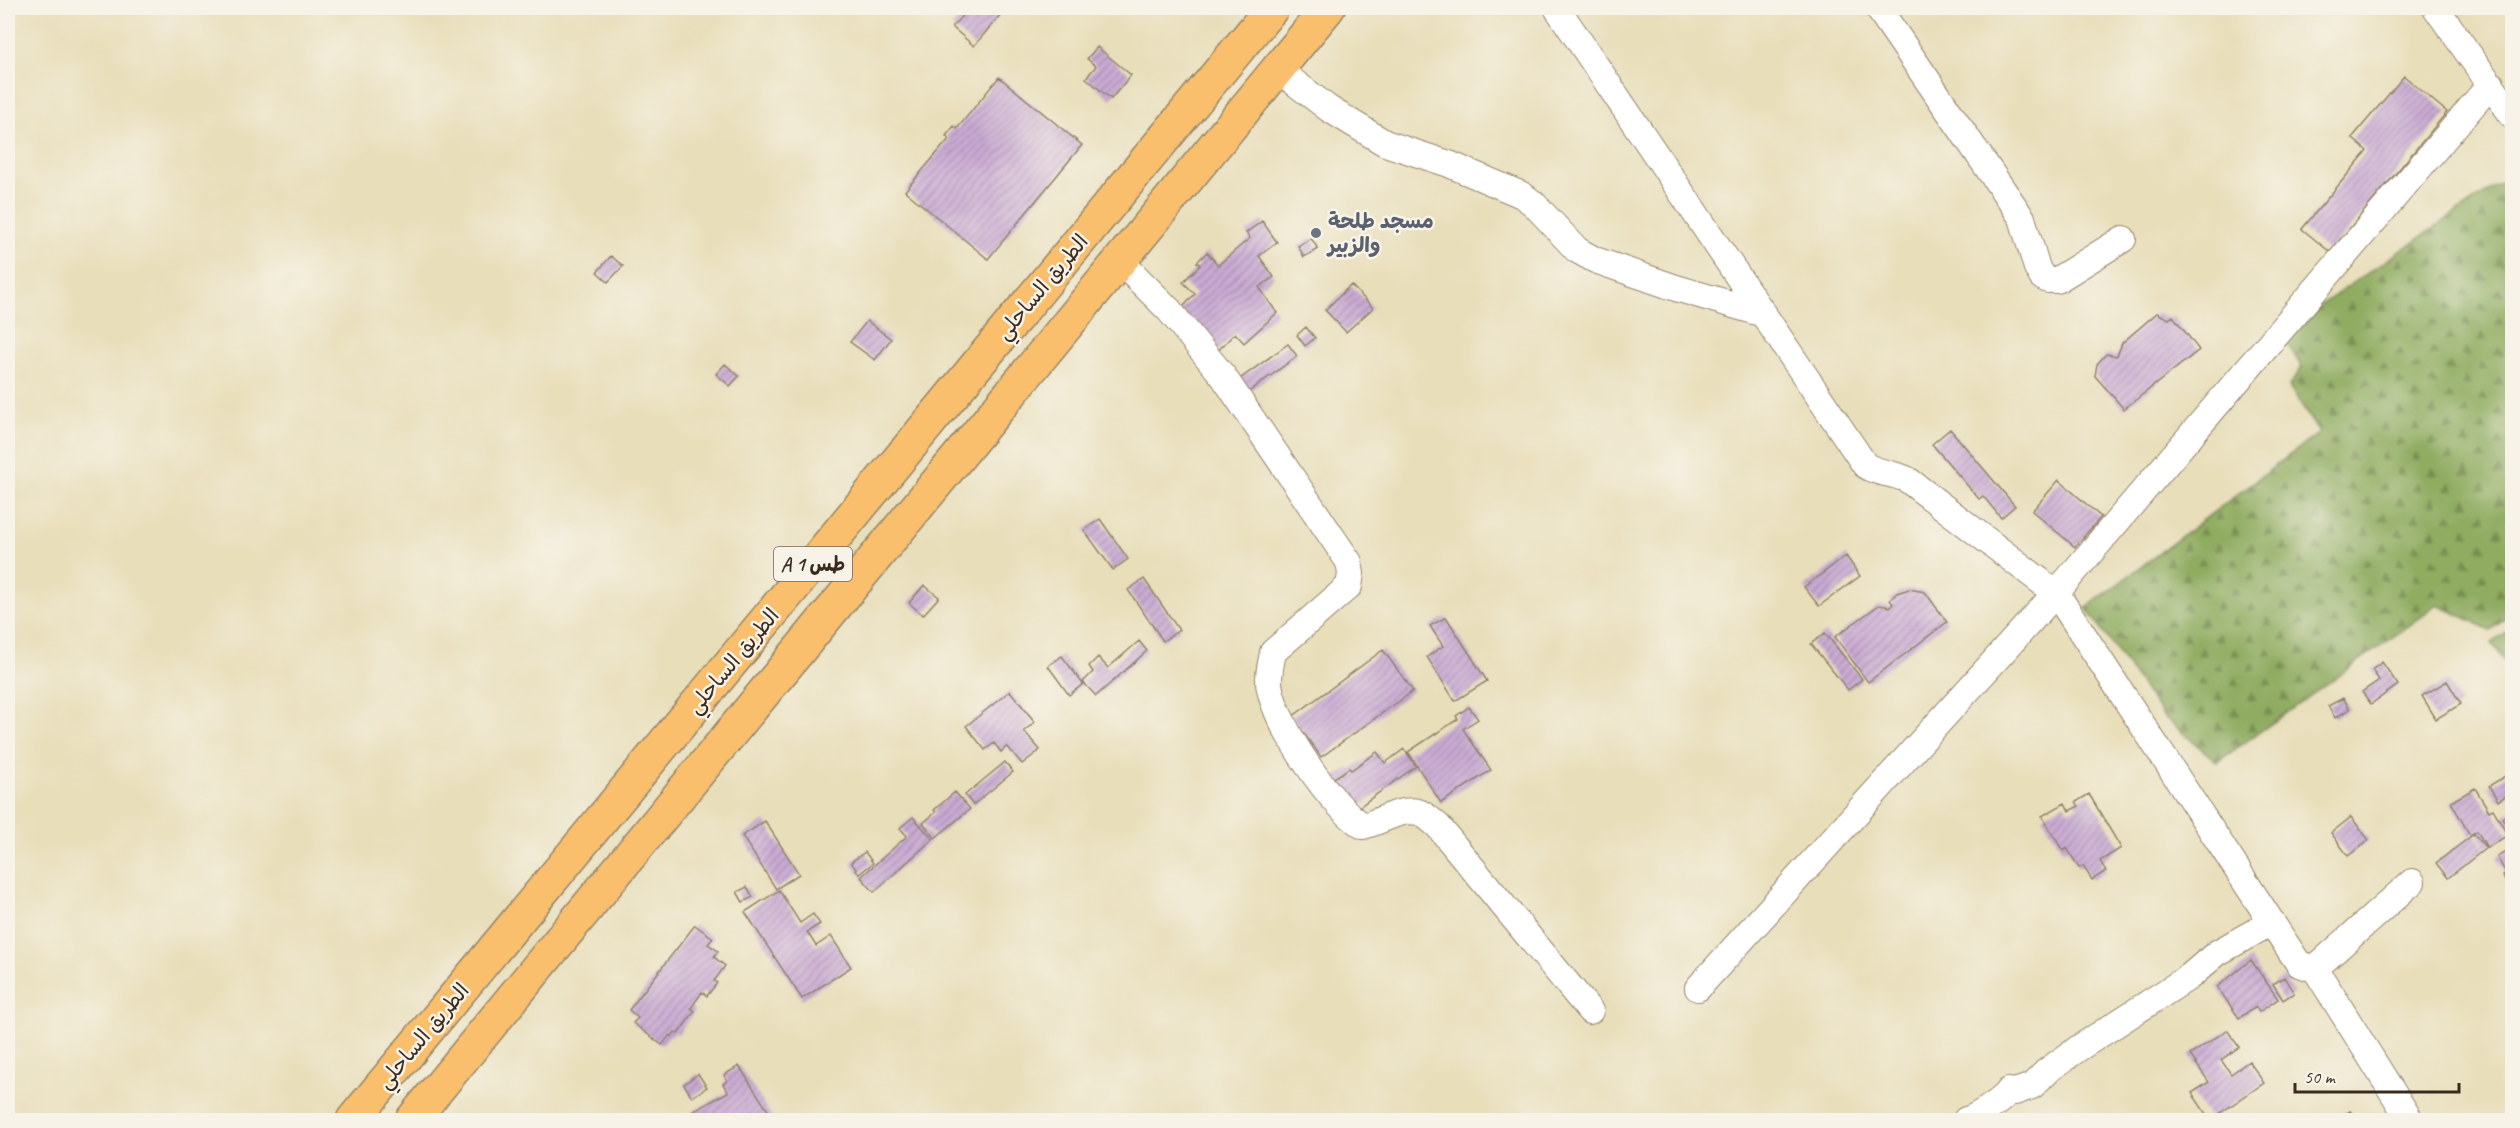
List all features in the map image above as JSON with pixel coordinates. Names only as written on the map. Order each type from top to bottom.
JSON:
[{"type":"highway","name":"الطريق الساحلي","points":[[353,1120],[1272,8]]},
{"type":"highway","name":"الطريق الساحلي","points":[[412,1120],[1328,8]]},
{"type":"street","points":[[1557,8],[1865,465],[1908,480],[2056,593],[2299,964],[2308,968],[2314,967],[2412,882]]},
{"type":"street","points":[[1878,8],[2022,218],[2037,268],[2042,277],[2057,280],[2123,239]]},
{"type":"street","points":[[2436,8],[2512,115]]},
{"type":"street","points":[[1277,69],[1329,109],[1385,143],[1449,164],[1522,195],[1534,204],[1577,250],[1595,260],[1666,285],[1764,314]]},
{"type":"street","points":[[1698,988],[2056,593],[2491,84]]},
{"type":"street","points":[[1119,260],[1169,310],[1222,376],[1349,562],[1349,586],[1273,652],[1269,687],[1279,718],[1296,748],[1349,817],[1363,826],[1399,812],[1419,813],[1438,826],[1590,1011]]},
{"type":"street","points":[[1966,1120],[1979,1117],[1994,1103],[2005,1097],[2008,1091],[2015,1092],[2032,1086],[2062,1060],[2189,977],[2217,953],[2272,922]]},
{"type":"street","points":[[2314,967],[2410,1120]]},
{"type":"green space","points":[[2512,175],[2512,614],[2490,630],[2438,605],[2217,762],[2163,716],[2086,608],[2319,433],[2289,386],[2302,367],[2286,342],[2325,302]]},
{"type":"green space","points":[[2512,629],[2512,673],[2492,643]]},
{"type":"building","points":[[969,8],[1006,8],[974,46],[952,27]]},
{"type":"building","points":[[1097,47],[1131,75],[1111,99],[1086,78],[1096,66],[1087,59]]},
{"type":"building","points":[[2404,76],[2447,112],[2330,252],[2302,229],[2367,151],[2352,138]]},
{"type":"building","points":[[999,77],[1082,145],[988,259],[905,191],[949,139],[946,136],[954,126],[957,129]]},
{"type":"building","points":[[1262,221],[1277,242],[1259,256],[1274,277],[1259,287],[1277,313],[1244,343],[1235,333],[1208,361],[1170,321],[1195,294],[1183,282],[1200,265],[1197,262],[1207,252],[1218,265],[1250,238],[1246,233]]},
{"type":"building","points":[[1311,238],[1318,249],[1304,257],[1298,246]]},
{"type":"building","points":[[611,256],[623,266],[608,282],[597,272]]},
{"type":"building","points":[[1351,285],[1373,308],[1346,332],[1325,310]]},
{"type":"building","points":[[2157,313],[2169,319],[2173,316],[2199,350],[2124,409],[2095,376],[2097,364],[2106,354],[2117,356],[2122,343]]},
{"type":"building","points":[[867,321],[891,339],[875,360],[850,342]]},
{"type":"building","points":[[1306,327],[1315,338],[1305,346],[1297,335]]},
{"type":"building","points":[[1288,344],[1297,356],[1242,397],[1233,384]]},
{"type":"building","points":[[725,364],[739,376],[730,386],[716,374]]},
{"type":"building","points":[[1950,429],[2015,506],[2001,518],[1983,496],[1979,499],[1932,444]]},
{"type":"building","points":[[2059,480],[2101,517],[2075,547],[2032,511]]},
{"type":"building","points":[[1100,519],[1128,559],[1113,570],[1084,530]]},
{"type":"building","points":[[1846,556],[1860,576],[1819,606],[1804,587]]},
{"type":"building","points":[[1144,579],[1179,630],[1163,641],[1128,590]]},
{"type":"building","points":[[924,585],[939,597],[923,615],[909,603]]},
{"type":"building","points":[[1909,589],[1925,592],[1947,622],[1868,682],[1835,637],[1879,605],[1890,607],[1893,604],[1890,600],[1897,593]]},
{"type":"building","points":[[1446,617],[1487,681],[1455,701],[1427,657],[1443,646],[1430,626]]},
{"type":"building","points":[[1825,633],[1862,679],[1848,690],[1811,644]]},
{"type":"building","points":[[1139,641],[1147,651],[1096,696],[1083,682],[1093,672],[1089,666],[1098,657],[1108,668]]},
{"type":"building","points":[[1383,650],[1413,691],[1321,757],[1292,717]]},
{"type":"building","points":[[1062,656],[1083,684],[1069,695],[1048,666]]},
{"type":"building","points":[[2382,662],[2398,685],[2371,704],[2362,692],[2379,680],[2372,670]]},
{"type":"building","points":[[2447,681],[2461,704],[2436,719],[2422,696]]},
{"type":"building","points":[[1010,691],[1035,722],[1024,731],[1040,750],[1022,764],[1007,746],[1001,752],[994,743],[985,750],[966,726]]},
{"type":"building","points":[[2343,698],[2350,709],[2335,718],[2328,706]]},
{"type":"building","points":[[1469,707],[1478,719],[1463,729],[1491,770],[1441,803],[1408,752],[1458,719],[1456,716]]},
{"type":"building","points":[[1404,749],[1416,766],[1342,819],[1327,783],[1377,752],[1385,763]]},
{"type":"building","points":[[1005,762],[1013,772],[973,805],[965,795]]},
{"type":"building","points":[[2510,773],[2512,792],[2498,801],[2489,786]]},
{"type":"building","points":[[2475,788],[2489,811],[2493,809],[2508,835],[2487,848],[2477,831],[2470,835],[2451,802]]},
{"type":"building","points":[[955,792],[970,809],[935,838],[923,823]]},
{"type":"building","points":[[2089,794],[2121,848],[2100,861],[2106,871],[2092,880],[2083,866],[2079,868],[2067,848],[2063,851],[2042,816],[2065,803],[2069,811],[2079,806],[2076,802]]},
{"type":"building","points":[[2512,810],[2512,831],[2511,832],[2502,818]]},
{"type":"building","points":[[913,817],[933,839],[874,892],[861,877],[907,836],[900,828]]},
{"type":"building","points":[[2351,817],[2369,840],[2348,856],[2331,833]]},
{"type":"building","points":[[765,821],[799,874],[776,889],[742,836]]},
{"type":"building","points":[[2474,834],[2486,848],[2448,878],[2436,863]]},
{"type":"building","points":[[2512,848],[2512,895],[2503,875],[2506,873],[2497,857]]},
{"type":"building","points":[[865,852],[873,863],[859,874],[851,862]]},
{"type":"building","points":[[747,887],[753,897],[743,902],[737,892]]},
{"type":"building","points":[[779,890],[800,923],[813,914],[820,924],[807,932],[816,946],[831,936],[851,967],[802,999],[745,912]]},
{"type":"building","points":[[695,925],[713,938],[708,944],[718,951],[714,957],[725,966],[714,981],[717,983],[707,996],[702,992],[691,1008],[695,1011],[678,1034],[675,1032],[672,1036],[670,1035],[662,1045],[633,1023],[638,1018],[629,1010]]},
{"type":"building","points":[[2251,960],[2278,999],[2259,1012],[2256,1007],[2239,1018],[2217,987]]},
{"type":"building","points":[[2284,977],[2294,993],[2283,1000],[2273,984]]},
{"type":"building","points":[[2227,1030],[2239,1047],[2221,1060],[2231,1074],[2249,1061],[2264,1083],[2210,1120],[2192,1093],[2209,1082],[2190,1055]]},
{"type":"building","points":[[739,1066],[774,1120],[697,1120],[692,1112],[728,1092],[723,1084],[727,1081],[724,1075]]},
{"type":"building","points":[[698,1074],[707,1087],[692,1097],[684,1084]]},
{"type":"building","points":[[2350,1111],[2357,1120],[2336,1120]]},
{"type":"place","name":"مسجد طلحة والزبير","points":[[1316,233]]}]
